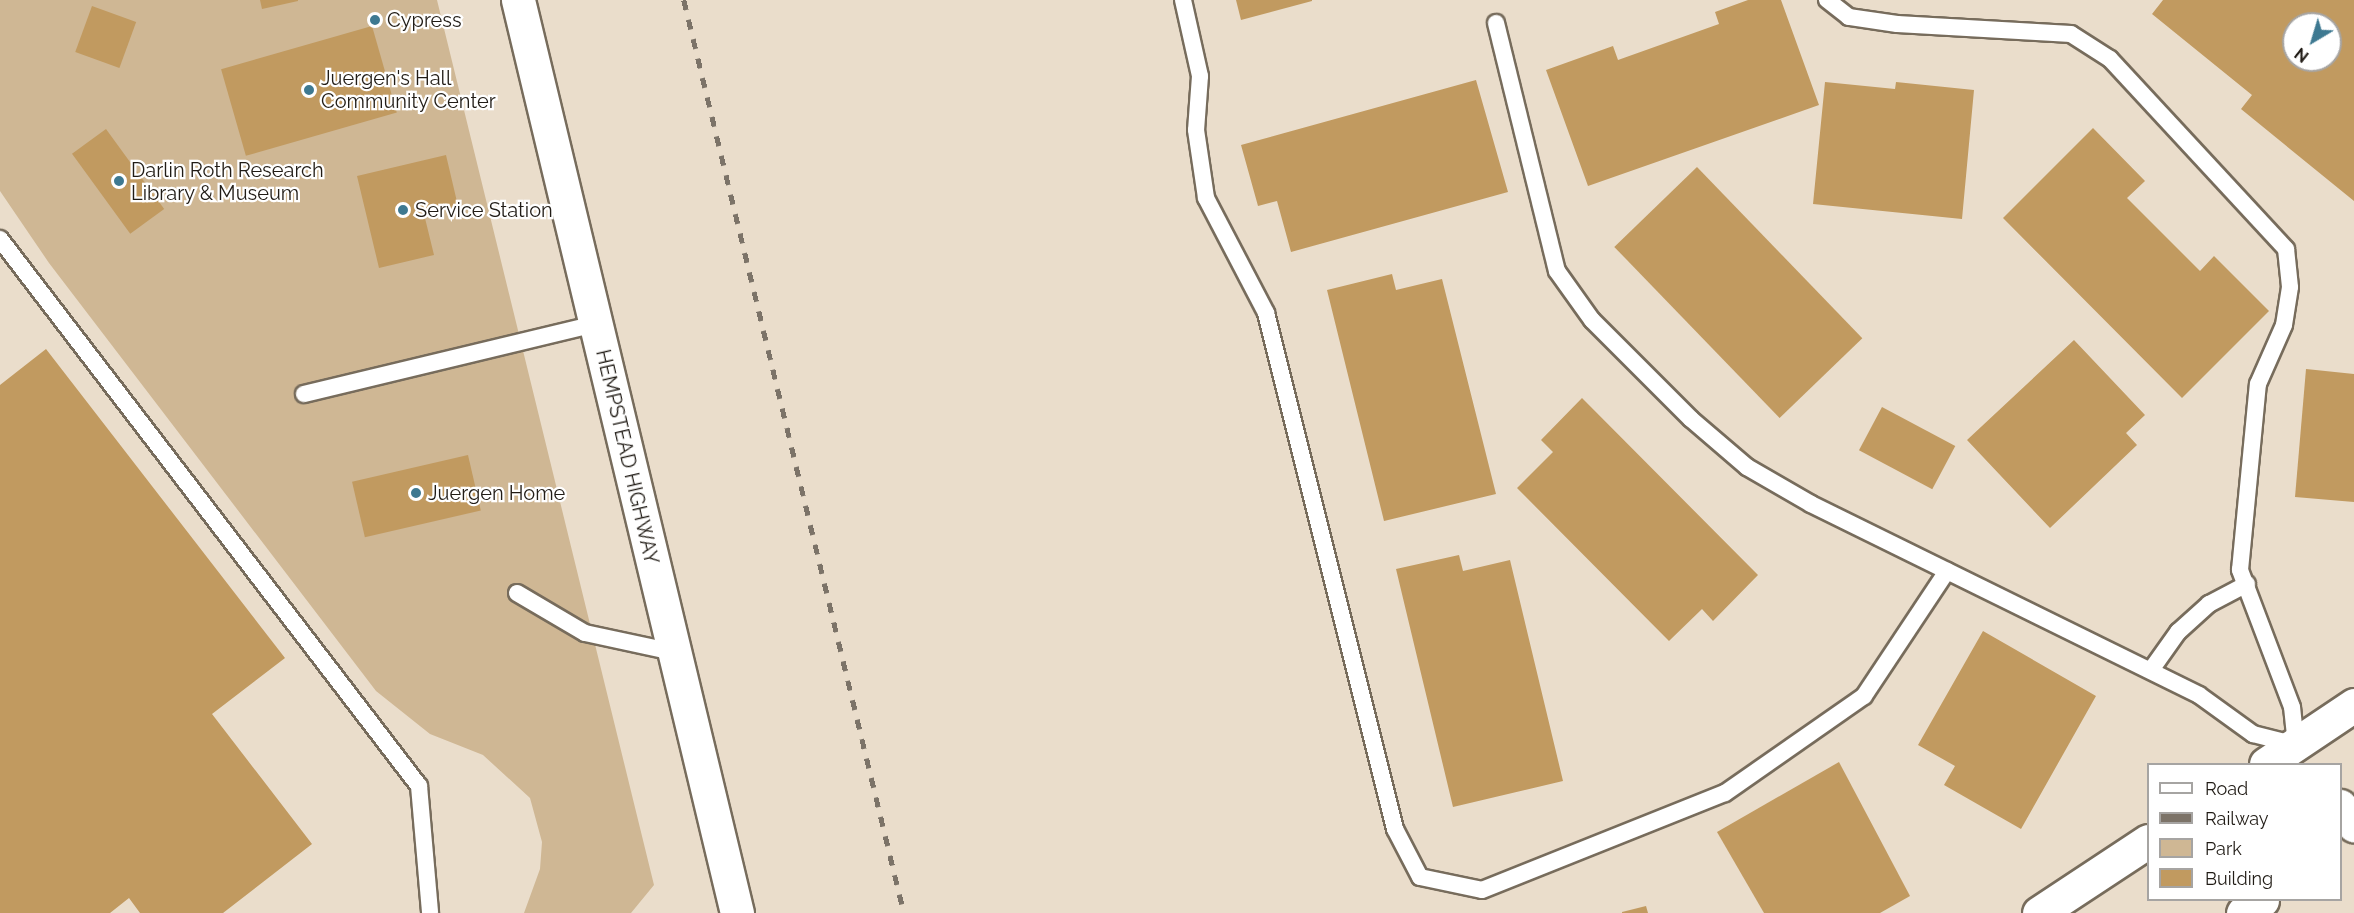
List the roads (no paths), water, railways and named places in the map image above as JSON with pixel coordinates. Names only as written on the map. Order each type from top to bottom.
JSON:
[{"type":"street","name":"HEMPSTEAD HIGHWAY","points":[[518,0],[737,913]]},
{"type":"street","points":[[2273,763],[2303,755],[2354,705]]},
{"type":"street","points":[[2342,809],[2354,825]]},
{"type":"street","points":[[2039,913],[2147,842]]},
{"type":"street","points":[[2243,913],[2261,901]]},
{"type":"lane","points":[[1183,0],[1200,76],[1196,130],[1206,198],[1266,313],[1395,829],[1420,876],[1482,890],[1725,793],[1864,696],[1947,571]]},
{"type":"lane","points":[[1827,0],[1849,17],[1897,24],[2071,34],[2110,59],[2286,249],[2290,287],[2284,325],[2258,384],[2240,570],[2292,707],[2303,755]]},
{"type":"lane","points":[[1496,23],[1557,271],[1592,320],[1691,419],[1747,467],[1947,571],[2151,670],[2199,695],[2253,734],[2303,755]]},
{"type":"lane","points":[[0,239],[419,786],[430,913]]},
{"type":"lane","points":[[304,394],[595,324]]},
{"type":"lane","points":[[2151,670],[2178,632],[2209,604],[2247,584]]},
{"type":"lane","points":[[517,593],[585,633],[674,652]]},
{"type":"railway","points":[[684,0],[904,913]]},
{"type":"place","name":"Cypress","points":[[375,20]]},
{"type":"place","name":"Juergen's Hall Community Center","points":[[309,90]]},
{"type":"place","name":"Darlin Roth Research Library & Museum","points":[[119,181]]},
{"type":"place","name":"Service Station","points":[[403,210]]},
{"type":"place","name":"Juergen Home","points":[[416,493]]}]
